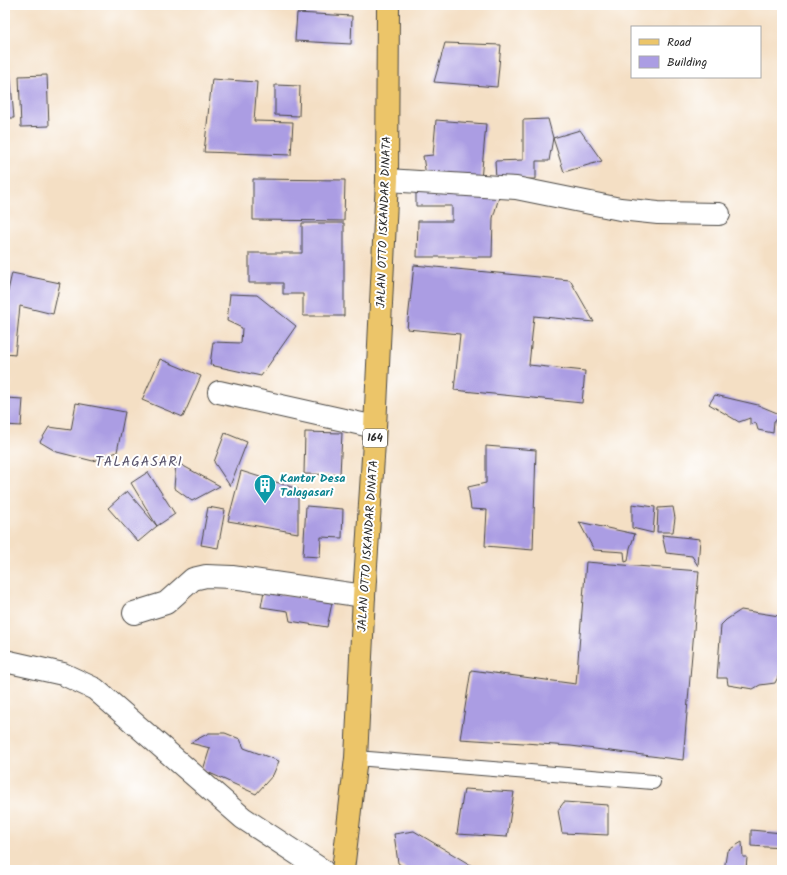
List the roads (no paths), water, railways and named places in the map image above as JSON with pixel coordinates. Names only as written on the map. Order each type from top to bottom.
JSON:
[{"type":"main road","name":"JALAN OTTO ISKANDAR DINATA","points":[[343,870],[356,758],[364,596],[375,427],[387,180],[388,5]]},
{"type":"street","points":[[387,180],[516,188],[620,209],[658,213],[719,214]]},
{"type":"street","points":[[219,392],[375,427]]},
{"type":"street","points":[[134,613],[166,603],[193,579],[206,576],[232,577],[364,596]]},
{"type":"street","points":[[5,661],[63,674],[95,689],[243,818],[322,870]]},
{"type":"lane","points":[[356,758],[654,782]]},
{"type":"place","name":"Kantor Desa Talagasari","points":[[265,504]]},
{"type":"district","name":"TALAGASARI","points":[[139,462]]}]
